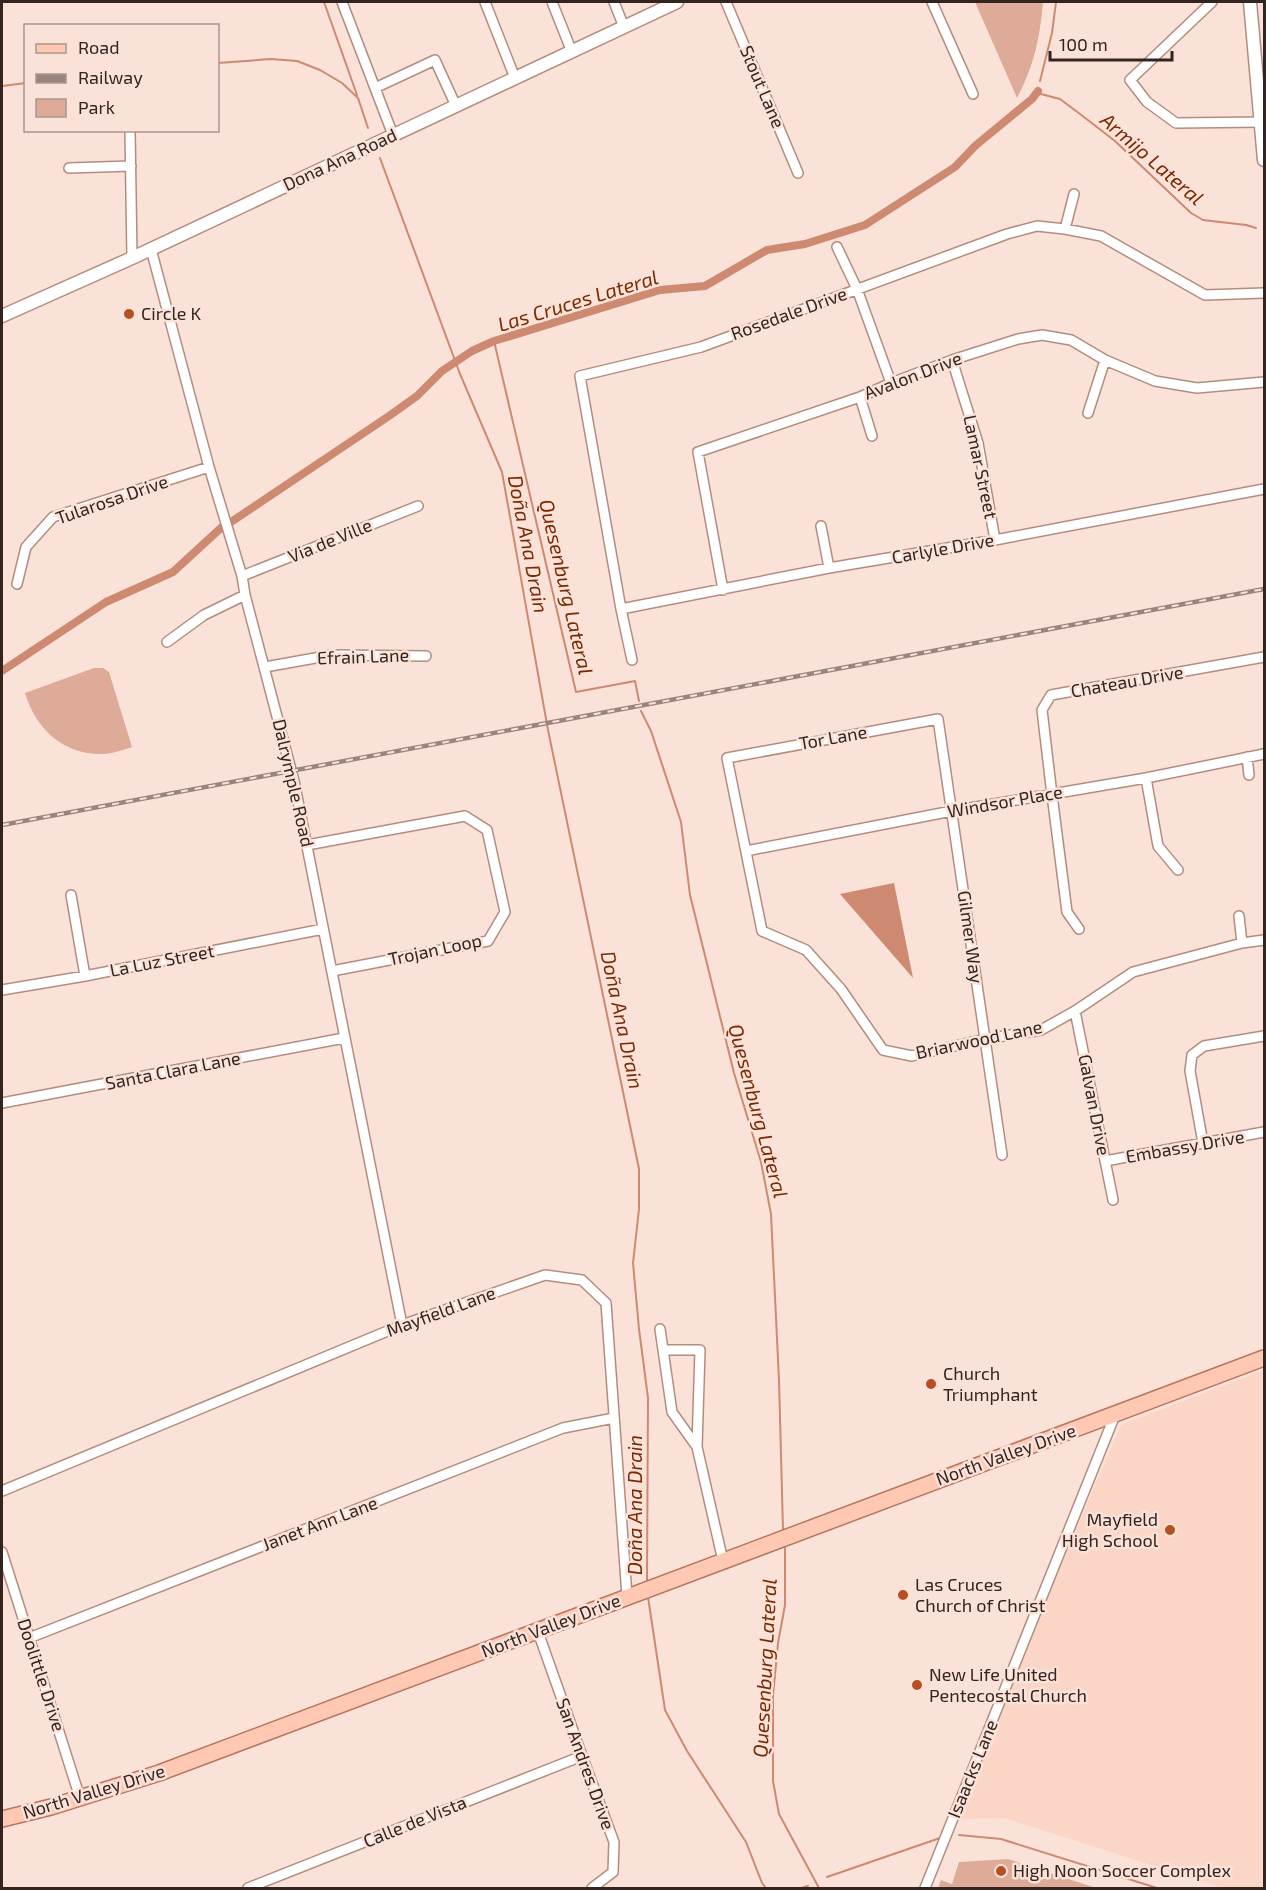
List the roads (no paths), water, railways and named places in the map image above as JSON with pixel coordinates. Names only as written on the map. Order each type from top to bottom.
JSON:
[{"type":"main road","name":"North Valley Drive","points":[[2,1819],[80,1798],[170,1769],[1264,1358]]},
{"type":"street","points":[[342,2],[393,135]]},
{"type":"street","points":[[485,2],[515,78]]},
{"type":"street","points":[[552,2],[572,52]]},
{"type":"street","points":[[614,2],[624,27]]},
{"type":"street","name":"Dona Ana Road","points":[[2,315],[132,258],[677,2]]},
{"type":"street","name":"Stout Lane","points":[[726,2],[798,173]]},
{"type":"street","points":[[932,2],[973,94]]},
{"type":"street","points":[[1212,2],[1130,80],[1147,102],[1176,123],[1262,122]]},
{"type":"street","points":[[1251,2],[1260,69],[1264,160]]},
{"type":"street","points":[[375,88],[435,60],[456,106]]},
{"type":"street","points":[[130,132],[132,258]]},
{"type":"street","points":[[69,168],[131,166]]},
{"type":"street","points":[[1065,229],[1074,195]]},
{"type":"street","name":"Rosedale Drive","points":[[632,660],[580,376],[702,347],[1007,234],[1037,226],[1101,236],[1205,295],[1264,293]]},
{"type":"street","points":[[837,247],[857,289],[891,383]]},
{"type":"street","name":"Dalrymple Road","points":[[151,249],[209,467],[242,576],[245,596],[292,771],[402,1325]]},
{"type":"street","name":"Avalon Drive","points":[[723,590],[698,452],[860,397],[952,360],[1018,339],[1042,335],[1071,339],[1105,360],[1155,381],[1197,387],[1264,382]]},
{"type":"street","name":"Lamar Street","points":[[952,360],[978,443],[995,540]]},
{"type":"street","points":[[1088,413],[1105,360]]},
{"type":"street","points":[[860,397],[872,436]]},
{"type":"street","name":"Tularosa Drive","points":[[17,584],[26,547],[53,517],[209,467]]},
{"type":"street","name":"Carlyle Drive","points":[[621,609],[829,568],[995,540],[1264,489]]},
{"type":"street","name":"Via de Ville","points":[[242,576],[418,506]]},
{"type":"street","points":[[821,526],[829,568]]},
{"type":"street","points":[[168,642],[204,615],[245,596]]},
{"type":"street","name":"Efrain Lane","points":[[265,667],[332,655],[426,656]]},
{"type":"street","name":"Chateau Drive","points":[[1079,929],[1067,912],[1042,710],[1052,695],[1264,657]]},
{"type":"street","name":"Tor Lane","points":[[727,758],[938,719]]},
{"type":"street","name":"Gilmer Way","points":[[938,719],[1002,1155]]},
{"type":"street","name":"Windsor Place","points":[[746,851],[952,811],[1146,778],[1264,754]]},
{"type":"street","points":[[1246,757],[1249,775]]},
{"type":"street","name":"Briarwood Lane","points":[[727,758],[762,931],[806,950],[840,989],[883,1050],[912,1056],[985,1039],[1041,1030],[1075,1011],[1133,972],[1242,943],[1264,940]]},
{"type":"street","points":[[1146,778],[1158,846],[1178,870]]},
{"type":"street","name":"Trojan Loop","points":[[307,845],[465,816],[487,830],[505,912],[488,941],[332,971]]},
{"type":"street","points":[[71,895],[85,976]]},
{"type":"street","points":[[1239,916],[1242,943]]},
{"type":"street","name":"La Luz Street","points":[[2,990],[323,929]]},
{"type":"street","name":"Galvan Drive","points":[[1075,1011],[1113,1200]]},
{"type":"street","points":[[1203,1143],[1190,1071],[1192,1055],[1204,1046],[1264,1036]]},
{"type":"street","name":"Santa Clara Lane","points":[[2,1103],[344,1038]]},
{"type":"street","name":"Embassy Drive","points":[[1105,1161],[1264,1132]]},
{"type":"street","name":"Mayfield Lane","points":[[2,1491],[402,1325],[545,1275],[582,1280],[606,1303],[614,1418],[631,1595]]},
{"type":"street","points":[[660,1329],[672,1412],[697,1447]]},
{"type":"street","points":[[663,1350],[700,1350],[697,1447],[723,1561]]},
{"type":"street","name":"Isaacks Lane","points":[[925,1888],[1114,1415]]},
{"type":"street","name":"Janet Ann Lane","points":[[29,1638],[563,1428],[614,1418]]},
{"type":"street","name":"Doolittle Drive","points":[[2,1552],[3,1566],[29,1638],[80,1798]]},
{"type":"street","name":"San Andres Drive","points":[[538,1632],[614,1842],[613,1872],[592,1888]]},
{"type":"street","name":"Calle de Vista","points":[[248,1888],[582,1756]]},
{"type":"waterway","points":[[324,2],[357,95]]},
{"type":"waterway","name":"Las Cruces Lateral","points":[[1040,81],[1052,33],[1056,2]]},
{"type":"waterway","name":"Doña Ana Drain","points":[[219,63],[271,59],[297,61],[320,70],[342,83],[358,98],[368,128]]},
{"type":"waterway","name":"Doña Ana Drain","points":[[2,86],[24,83]]},
{"type":"waterway","name":"Las Cruces Lateral","points":[[231,522],[389,416],[417,396],[442,371],[472,351],[494,341],[660,290],[705,286],[767,250],[805,244],[865,225],[955,167],[975,146],[1032,99],[1038,91]]},
{"type":"waterway","name":"Armijo Lateral","points":[[1037,93],[1060,99],[1115,141],[1191,213],[1203,220],[1256,228]]},
{"type":"waterway","name":"Doña Ana Drain","points":[[380,158],[460,374],[502,472],[548,730],[639,1169],[639,1209],[633,1263],[648,1398],[647,1582]]},
{"type":"waterway","name":"Quesenburg Lateral","points":[[494,341],[576,692],[635,681],[639,701]]},
{"type":"waterway","name":"Las Cruces Lateral","points":[[2,671],[106,602],[173,572],[222,527]]},
{"type":"waterway","name":"Quesenburg Lateral","points":[[641,711],[651,731],[681,822],[690,895],[734,1073],[761,1162],[771,1214],[783,1530]]},
{"type":"waterway","name":"Quesenburg Lateral","points":[[785,1546],[785,1605],[778,1643],[773,1696],[773,1781],[779,1814],[819,1888]]},
{"type":"waterway","name":"Doña Ana Drain","points":[[648,1597],[665,1710],[687,1751],[746,1842],[766,1888]]},
{"type":"waterway","points":[[959,1835],[1001,1839],[1157,1888]]},
{"type":"waterway","points":[[827,1877],[940,1838]]},
{"type":"waterway","points":[[801,1888],[808,1886]]},
{"type":"railway","points":[[2,825],[1264,589]]},
{"type":"place","name":"Circle K","points":[[129,314]]},
{"type":"place","name":"Church Triumphant","points":[[931,1384]]},
{"type":"place","name":"Mayfield High School","points":[[1170,1530]]},
{"type":"place","name":"Las Cruces Church of Christ","points":[[903,1595]]},
{"type":"place","name":"New Life United Pentecostal Church","points":[[917,1685]]},
{"type":"place","name":"High Noon Soccer Complex","points":[[1001,1871]]}]
